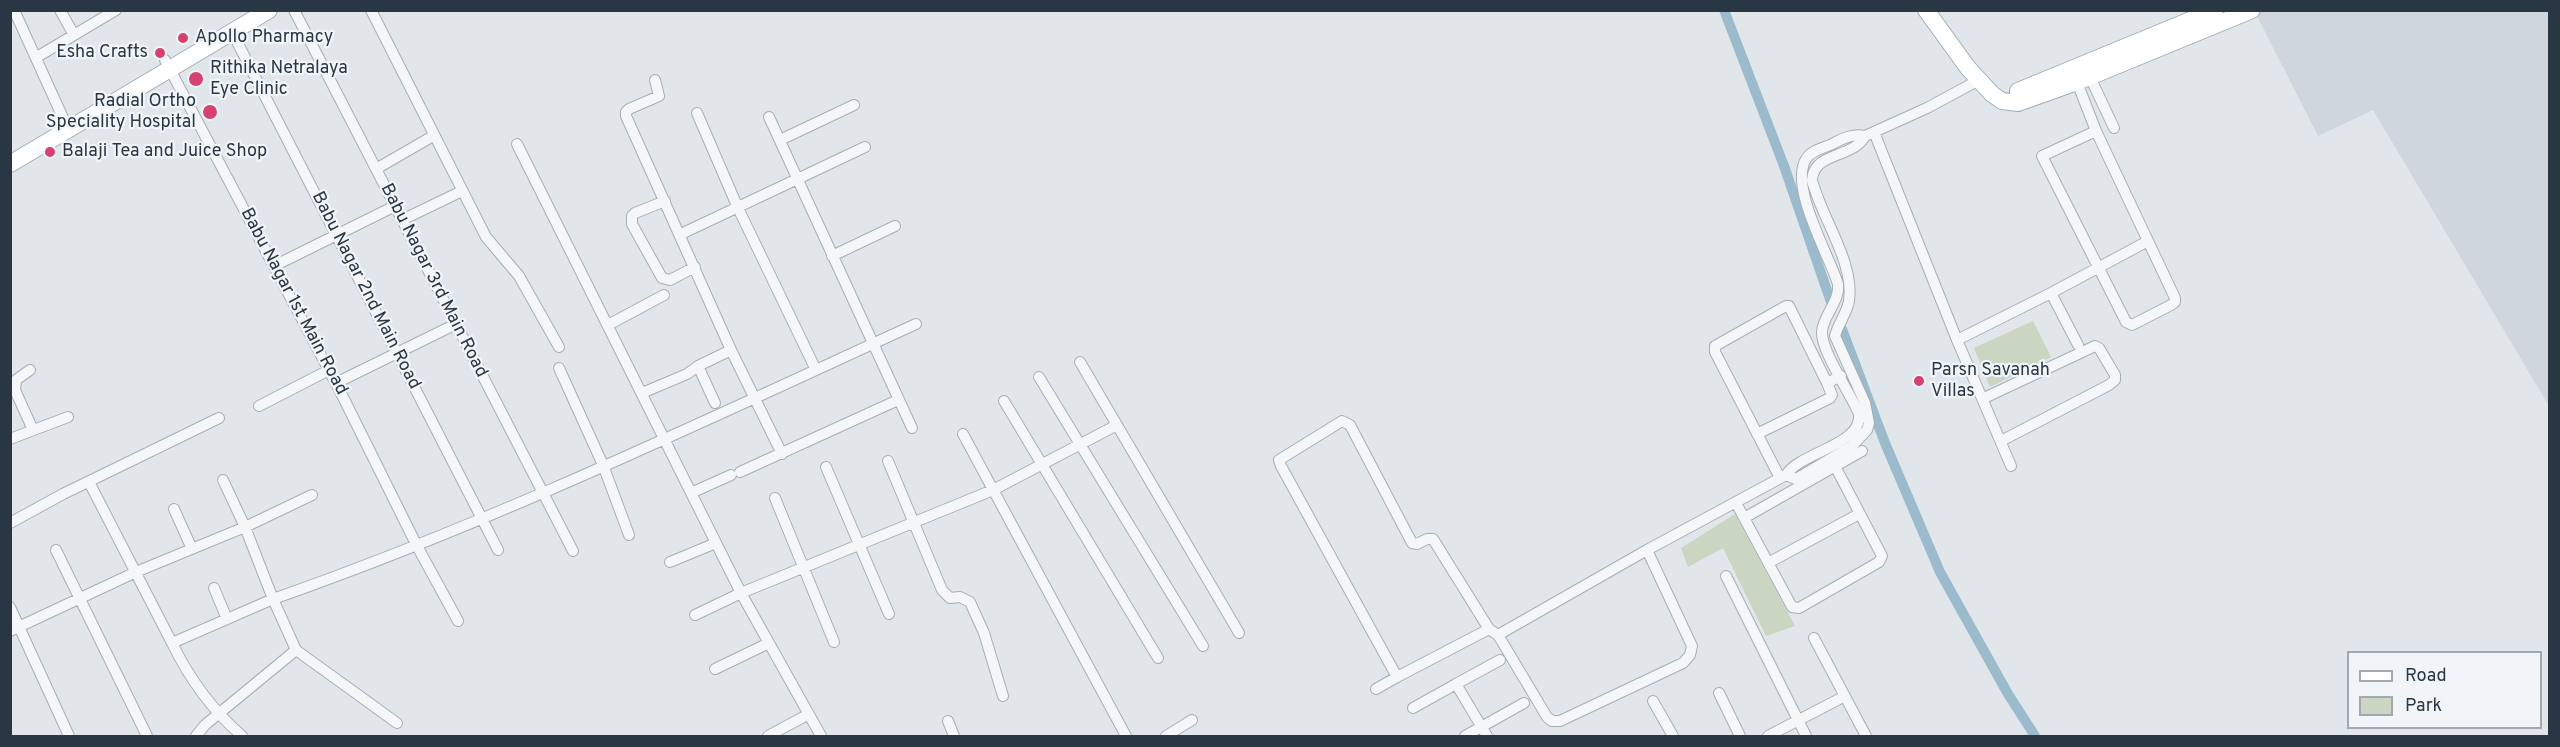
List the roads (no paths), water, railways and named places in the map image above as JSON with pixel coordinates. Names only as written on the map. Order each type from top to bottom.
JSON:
[{"type":"main road","points":[[10,164],[167,65],[248,10]]},
{"type":"main road","points":[[10,152],[64,120],[232,33],[269,10]]},
{"type":"main road","points":[[1926,10],[1979,80],[2002,101],[2018,103],[2252,10]]},
{"type":"main road","points":[[1939,10],[1968,51],[1999,86],[2006,91],[2017,92],[2216,10]]},
{"type":"street","points":[[14,10],[64,120]]},
{"type":"street","points":[[60,10],[74,35]]},
{"type":"street","points":[[37,57],[116,10]]},
{"type":"street","name":"Babu Nagar 3rd Main Road","points":[[294,10],[573,551]]},
{"type":"street","points":[[370,10],[486,237],[519,276],[559,347]]},
{"type":"street","name":"Babu Nagar 2nd Main Road","points":[[232,33],[498,550]]},
{"type":"street","name":"Babu Nagar 1st Main Road","points":[[167,65],[336,383],[417,546],[458,621]]},
{"type":"street","points":[[2083,79],[2114,128]]},
{"type":"street","points":[[2083,79],[2096,131],[2175,298],[2175,302],[2171,305],[2132,325],[2128,324],[2042,156],[2096,131]]},
{"type":"street","points":[[655,80],[659,96],[629,110],[626,116],[681,234],[731,350],[782,454]]},
{"type":"street","points":[[1862,408],[1841,376],[1822,338],[1824,323],[1843,283],[1840,254],[1817,193],[1813,174],[1820,164],[1861,144],[1870,134],[1979,80]]},
{"type":"street","points":[[780,140],[854,105]]},
{"type":"street","points":[[697,113],[738,208],[816,370]]},
{"type":"street","points":[[769,117],[912,428]]},
{"type":"street","points":[[1757,434],[1830,398],[1831,391],[1789,306],[1786,306],[1715,346],[1715,352],[1757,434],[1783,476],[1796,478],[1852,446],[1860,433],[1862,408],[1835,336],[1849,302],[1805,196],[1801,176],[1806,160],[1812,153],[1855,134],[1870,134]]},
{"type":"street","points":[[1870,134],[2011,466]]},
{"type":"street","points":[[376,169],[433,136]]},
{"type":"street","points":[[517,144],[741,593],[821,736]]},
{"type":"street","points":[[681,234],[865,147]]},
{"type":"street","points":[[1812,153],[1820,164]]},
{"type":"street","points":[[402,220],[462,191]]},
{"type":"street","points":[[1805,196],[1817,193]]},
{"type":"street","points":[[665,201],[635,213],[632,216],[632,224],[662,278],[670,280],[695,267]]},
{"type":"street","points":[[274,266],[395,206]]},
{"type":"street","points":[[832,256],[895,225]]},
{"type":"street","points":[[1957,340],[2148,241]]},
{"type":"street","points":[[2051,293],[2078,345]]},
{"type":"street","points":[[608,325],[664,296]]},
{"type":"street","points":[[336,383],[456,324]]},
{"type":"street","points":[[172,643],[273,599],[417,546],[755,399],[916,324]]},
{"type":"street","points":[[1822,338],[1835,336]]},
{"type":"street","points":[[1982,399],[2094,346],[2100,348],[2115,375],[2115,380],[2109,386],[2001,441]]},
{"type":"street","points":[[642,393],[687,374],[731,350]]},
{"type":"street","points":[[1080,362],[1239,633]]},
{"type":"street","points":[[698,366],[715,403]]},
{"type":"street","points":[[559,368],[603,465],[630,534]]},
{"type":"street","points":[[30,370],[16,380],[15,390],[33,430]]},
{"type":"street","points":[[259,406],[329,370]]},
{"type":"street","points":[[1827,383],[1841,376]]},
{"type":"street","points":[[1039,377],[1203,646]]},
{"type":"street","points":[[691,493],[898,400]]},
{"type":"street","points":[[1004,401],[1158,658]]},
{"type":"street","points":[[10,439],[68,417]]},
{"type":"street","points":[[10,523],[219,418]]},
{"type":"street","points":[[1397,676],[1279,460],[1282,456],[1342,421],[1350,424],[1412,543],[1417,544],[1427,538],[1433,539],[1546,717],[1552,721],[1560,721],[1683,663],[1690,655],[1692,646],[1647,550]]},
{"type":"street","points":[[695,615],[741,593],[993,490],[1117,425]]},
{"type":"street","points":[[1376,689],[1397,676],[1493,632],[1736,503],[1783,476],[1791,467],[1860,433]]},
{"type":"street","points":[[963,434],[1126,736]]},
{"type":"street","points":[[1744,518],[1862,451]]},
{"type":"street","points":[[1815,454],[1821,465]]},
{"type":"street","points":[[888,461],[945,596],[965,598],[970,602],[984,633],[1004,696]]},
{"type":"street","points":[[1736,503],[1792,607],[1799,608],[1879,562],[1882,556],[1835,466]]},
{"type":"street","points":[[826,467],[889,614]]},
{"type":"street","points":[[223,480],[296,650],[397,723]]},
{"type":"street","points":[[89,482],[186,672],[218,715],[242,736]]},
{"type":"street","points":[[15,629],[312,495]]},
{"type":"street","points":[[775,498],[834,642]]},
{"type":"street","points":[[174,509],[192,549]]},
{"type":"street","points":[[1768,563],[1859,514]]},
{"type":"street","points":[[670,562],[716,543]]},
{"type":"street","points":[[56,550],[78,600],[147,736]]},
{"type":"street","points":[[1726,576],[1806,736]]},
{"type":"street","points":[[214,588],[227,619]]},
{"type":"street","points":[[10,607],[15,629],[69,736]]},
{"type":"street","points":[[1814,638],[1866,736]]},
{"type":"street","points":[[715,669],[769,643]]},
{"type":"street","points":[[196,736],[205,724],[296,650]]},
{"type":"street","points":[[1413,708],[1500,660]]},
{"type":"street","points":[[1456,684],[1484,731]]},
{"type":"street","points":[[1719,693],[1740,736]]},
{"type":"street","points":[[1768,736],[1845,696]]},
{"type":"street","points":[[1653,701],[1673,736]]},
{"type":"street","points":[[1465,736],[1484,731],[1524,703]]},
{"type":"street","points":[[768,736],[809,714]]},
{"type":"street","points":[[1166,736],[1192,720]]},
{"type":"street","points":[[948,721],[954,736]]},
{"type":"waterway","points":[[1724,10],[1784,166],[1831,302]]},
{"type":"waterway","points":[[1842,329],[1885,443],[1940,572],[2008,694],[2035,736]]},
{"type":"place","name":"Apollo Pharmacy","points":[[183,38]]},
{"type":"place","name":"Esha Crafts","points":[[160,53]]},
{"type":"place","name":"Rithika Netralaya Eye Clinic","points":[[196,79]]},
{"type":"place","name":"Radial Ortho Speciality Hospital","points":[[210,112]]},
{"type":"place","name":"Balaji Tea and Juice Shop","points":[[50,152]]},
{"type":"place","name":"Parsn Savanah Villas","points":[[1919,381]]}]
